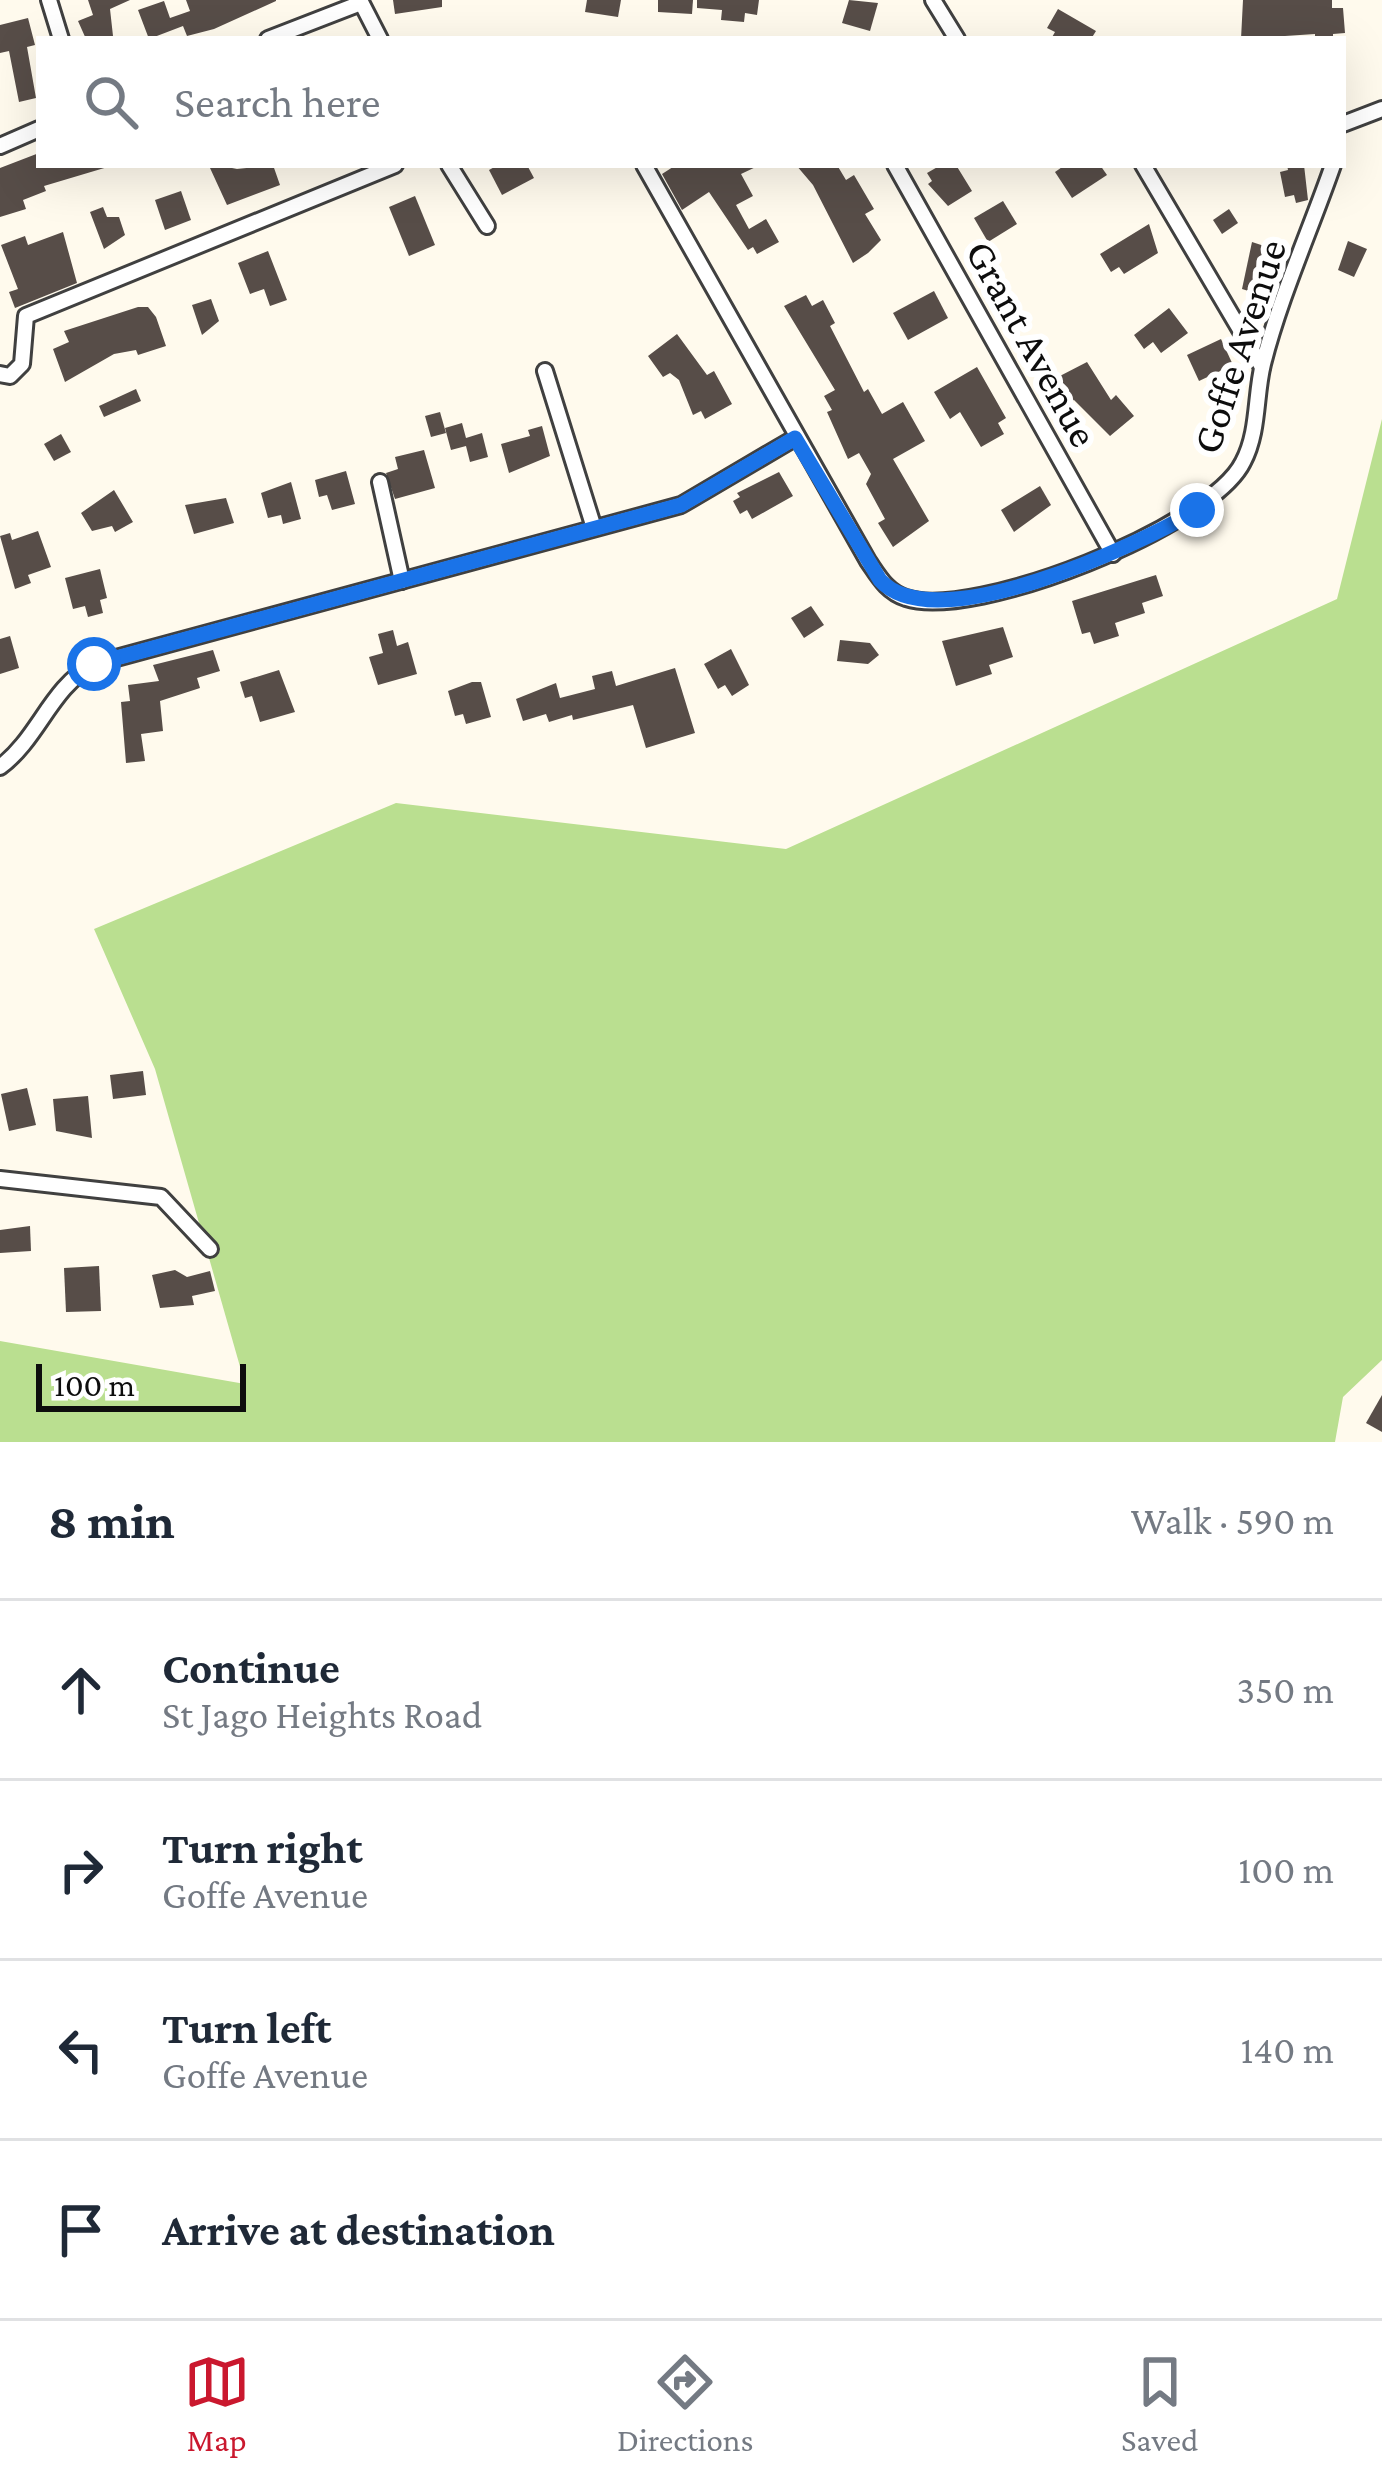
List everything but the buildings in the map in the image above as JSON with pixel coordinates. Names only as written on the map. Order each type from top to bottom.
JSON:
[{"type":"street","points":[[49,0],[60,36]]},
{"type":"street","points":[[933,0],[955,36]]},
{"type":"street","points":[[275,36],[360,1],[378,36]]},
{"type":"street","points":[[1346,126],[1382,109]]},
{"type":"street","points":[[0,146],[36,130]]},
{"type":"street","points":[[0,374],[10,376],[22,364],[26,316],[388,168]]},
{"type":"street","points":[[450,168],[487,226]]},
{"type":"street","name":"Goffe Avenue","points":[[646,168],[795,438],[880,580],[904,598],[920,602],[979,596],[1113,554],[1197,510],[1243,464],[1258,413],[1262,367],[1332,168]]},
{"type":"street","name":"Grant Avenue","points":[[897,168],[1113,554]]},
{"type":"street","points":[[1145,168],[1262,367]]},
{"type":"street","points":[[545,371],[595,529]]},
{"type":"street","points":[[0,767],[15,756],[69,678],[94,664],[681,505],[795,438]]},
{"type":"street","points":[[380,482],[402,581]]},
{"type":"street","points":[[0,1179],[160,1197],[210,1249]]},
{"type":"green space","points":[[1382,419],[1382,1360],[1343,1397],[1335,1442],[0,1442],[0,1341],[245,1384],[155,1069],[94,929],[396,803],[786,849],[1337,599]]},
{"type":"route","points":[[94,664],[681,505],[795,438],[880,580],[890,591],[920,602],[979,596],[1113,554],[1197,510]]}]
